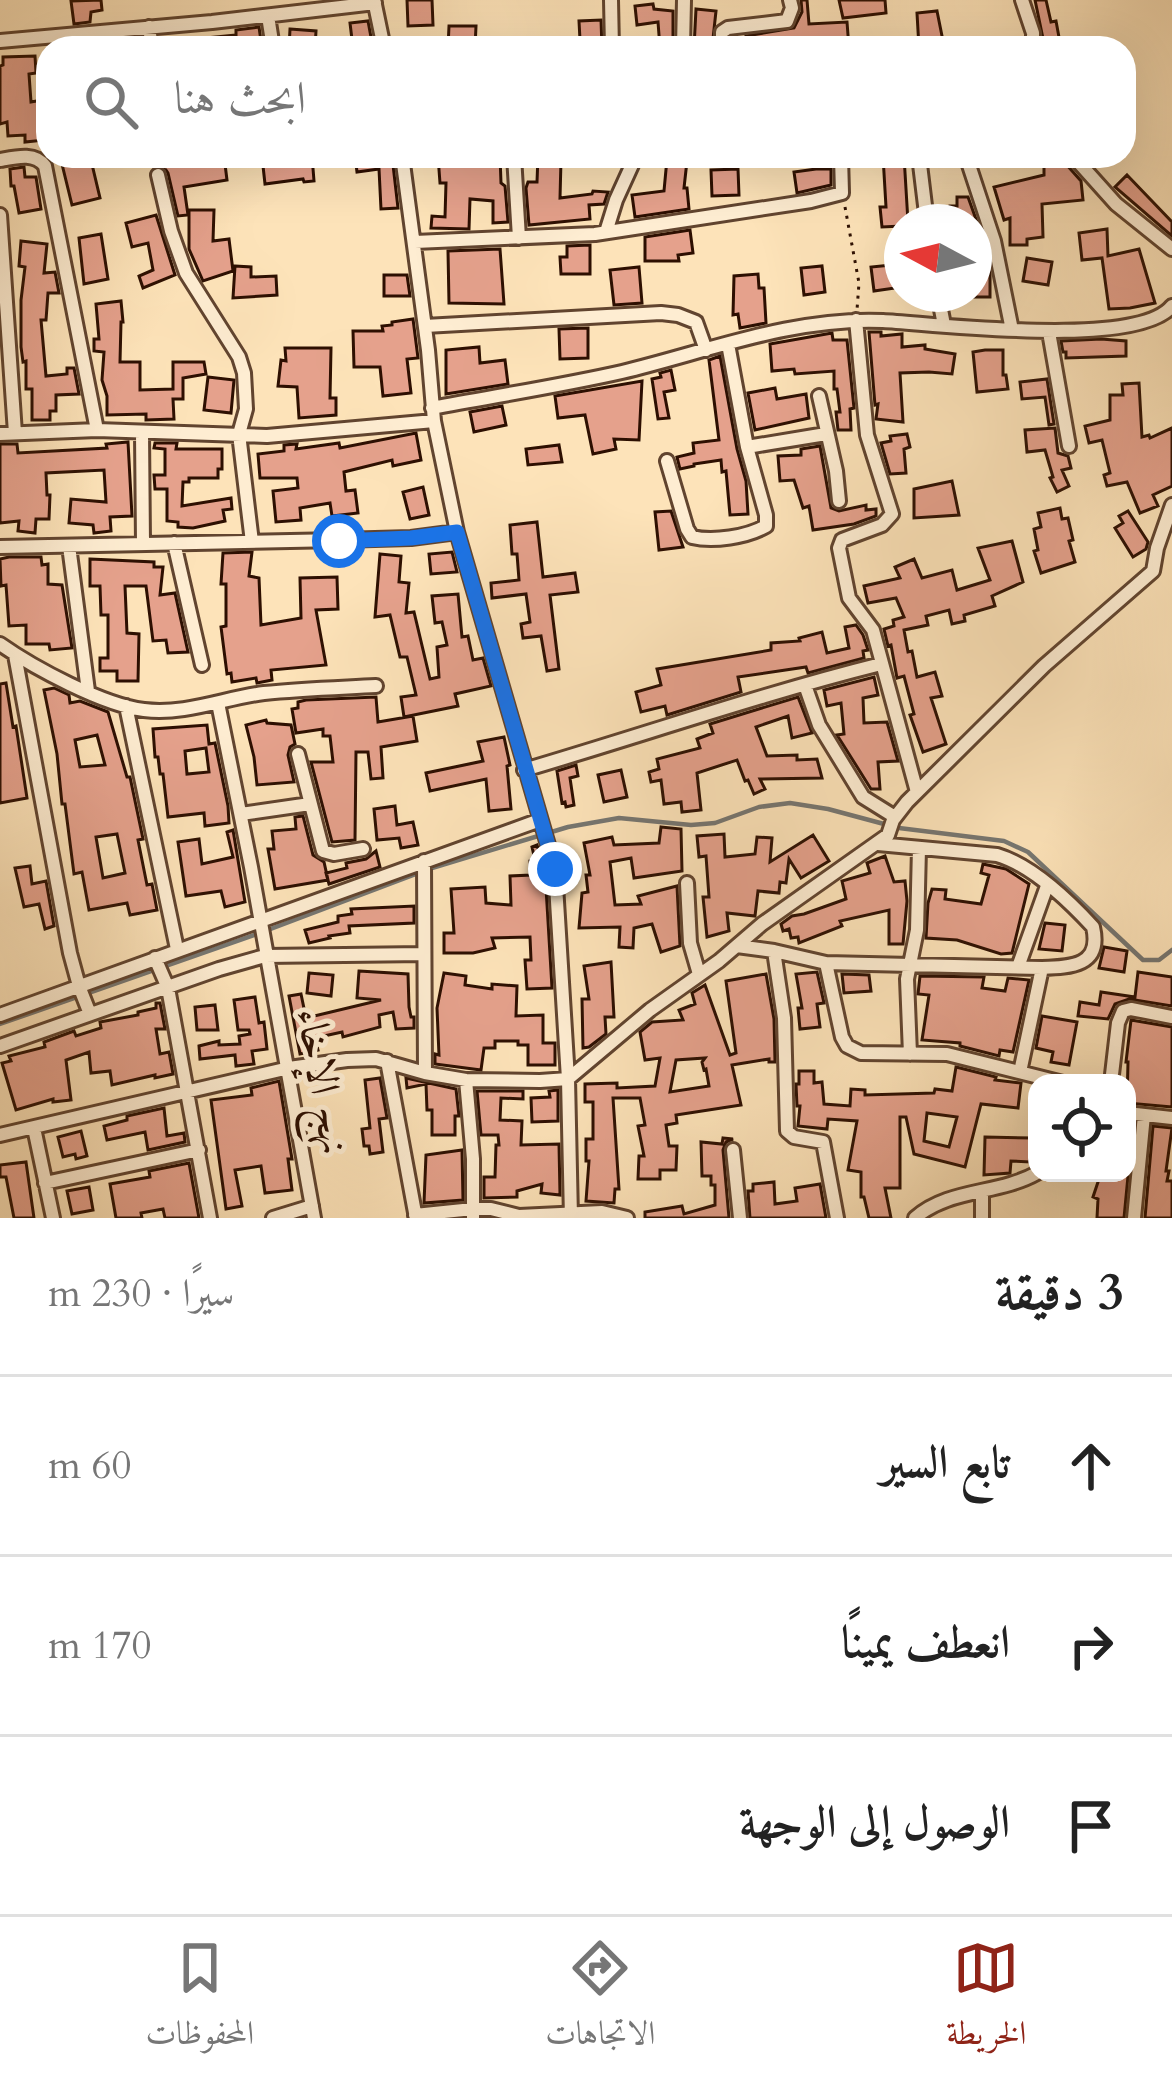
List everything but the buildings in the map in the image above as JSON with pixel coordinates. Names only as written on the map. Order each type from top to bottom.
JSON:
[{"type":"street","points":[[610,0],[612,36]]},
{"type":"street","points":[[683,36],[684,0]]},
{"type":"street","points":[[722,36],[728,28],[788,22],[790,0]]},
{"type":"street","points":[[1022,0],[1034,36]]},
{"type":"street","points":[[53,36],[375,2],[382,36]]},
{"type":"street","points":[[268,16],[271,36]]},
{"type":"street","points":[[149,27],[150,36]]},
{"type":"street","points":[[0,41],[36,38]]},
{"type":"street","points":[[0,160],[36,158]]},
{"type":"street","points":[[45,168],[97,430]]},
{"type":"street","points":[[404,168],[433,414],[457,532],[555,869],[571,1216]]},
{"type":"street","points":[[515,168],[519,238]]},
{"type":"street","points":[[606,232],[631,168]]},
{"type":"street","points":[[415,242],[606,232],[811,201],[842,193],[841,168]]},
{"type":"street","points":[[920,168],[924,204]]},
{"type":"street","points":[[970,168],[994,241],[1012,330]]},
{"type":"street","points":[[1084,168],[1116,204],[1172,249]]},
{"type":"street","points":[[158,175],[186,273],[239,357],[244,373],[246,409],[239,434],[252,542]]},
{"type":"street","points":[[0,215],[8,434],[97,430],[314,434],[433,414],[798,327],[856,320],[1049,332],[1118,327],[1171,315]]},
{"type":"street","points":[[941,312],[944,325]]},
{"type":"street","points":[[425,326],[661,313],[696,322],[706,350]]},
{"type":"street","points":[[856,320],[867,435],[892,514],[882,526],[848,536],[839,548],[849,598],[869,622],[917,792]]},
{"type":"street","points":[[1049,332],[1069,446]]},
{"type":"street","points":[[668,461],[692,537],[701,540],[763,529],[766,521],[728,344]]},
{"type":"street","points":[[819,396],[839,501]]},
{"type":"street","points":[[142,433],[143,543]]},
{"type":"street","points":[[747,447],[826,434]]},
{"type":"street","points":[[1153,571],[1172,505]]},
{"type":"street","points":[[0,547],[411,538],[457,532]]},
{"type":"street","points":[[174,543],[202,664]]},
{"type":"street","points":[[69,546],[88,691]]},
{"type":"street","points":[[0,1135],[289,1069],[367,1058],[466,1079],[568,1079],[650,1010],[882,839],[917,792],[1044,666],[1172,556]]},
{"type":"street","points":[[0,644],[88,691],[126,706],[165,711],[260,694],[376,686]]},
{"type":"street","points":[[15,655],[70,953],[90,1014]]},
{"type":"street","points":[[524,770],[881,664]]},
{"type":"street","points":[[806,686],[819,725],[863,797],[894,818]]},
{"type":"street","name":"نهج الإخاء","points":[[218,703],[313,1212]]},
{"type":"street","points":[[126,706],[177,950]]},
{"type":"street","points":[[298,754],[320,846],[334,854],[364,848]]},
{"type":"street","points":[[241,814],[310,804]]},
{"type":"street","points":[[0,1015],[540,820]]},
{"type":"street","points":[[737,946],[826,963],[1042,968],[1082,964],[1090,952],[1095,936],[1087,921],[1012,860],[882,839]]},
{"type":"street","points":[[910,1054],[907,979],[917,930],[919,848]]},
{"type":"street","points":[[424,861],[424,1073]]},
{"type":"street","points":[[687,883],[690,943],[699,974]]},
{"type":"street","points":[[1018,967],[1047,886]]},
{"type":"street","points":[[774,951],[784,1018],[787,1131],[794,1137],[823,1142],[837,1218]]},
{"type":"street","points":[[0,1046],[266,956],[424,954]]},
{"type":"street","points":[[155,958],[168,988],[210,1218]]},
{"type":"street","points":[[826,963],[836,1019],[848,1046],[870,1054],[959,1056],[1028,1074]]},
{"type":"street","points":[[1020,1072],[1042,968]]},
{"type":"street","points":[[1112,1074],[1123,1011],[1172,1016]]},
{"type":"street","points":[[387,1061],[416,1217],[491,1209],[519,1216],[602,1212],[627,1218]]},
{"type":"street","points":[[466,1079],[473,1213]]},
{"type":"street","points":[[1136,1114],[1172,1118]]},
{"type":"street","points":[[1134,1218],[1144,1115]]},
{"type":"street","points":[[34,1128],[52,1218]]},
{"type":"street","points":[[45,1183],[199,1150]]},
{"type":"street","points":[[733,1150],[740,1218]]},
{"type":"street","points":[[914,1218],[941,1201],[1028,1178]]},
{"type":"street","points":[[982,1191],[982,1218]]},
{"type":"street","points":[[941,1201],[945,1218]]},
{"type":"street","points":[[273,1218],[313,1212]]},
{"type":"path","points":[[842,193],[859,283],[856,320]]},
{"type":"waterway","points":[[432,868],[568,827],[619,818],[715,823],[759,807],[790,803],[899,828],[1004,841],[1028,852],[1143,960],[1159,960],[1172,950]]},
{"type":"waterway","points":[[0,1024],[416,874]]},
{"type":"route","points":[[339,541],[457,532],[555,869]]}]
